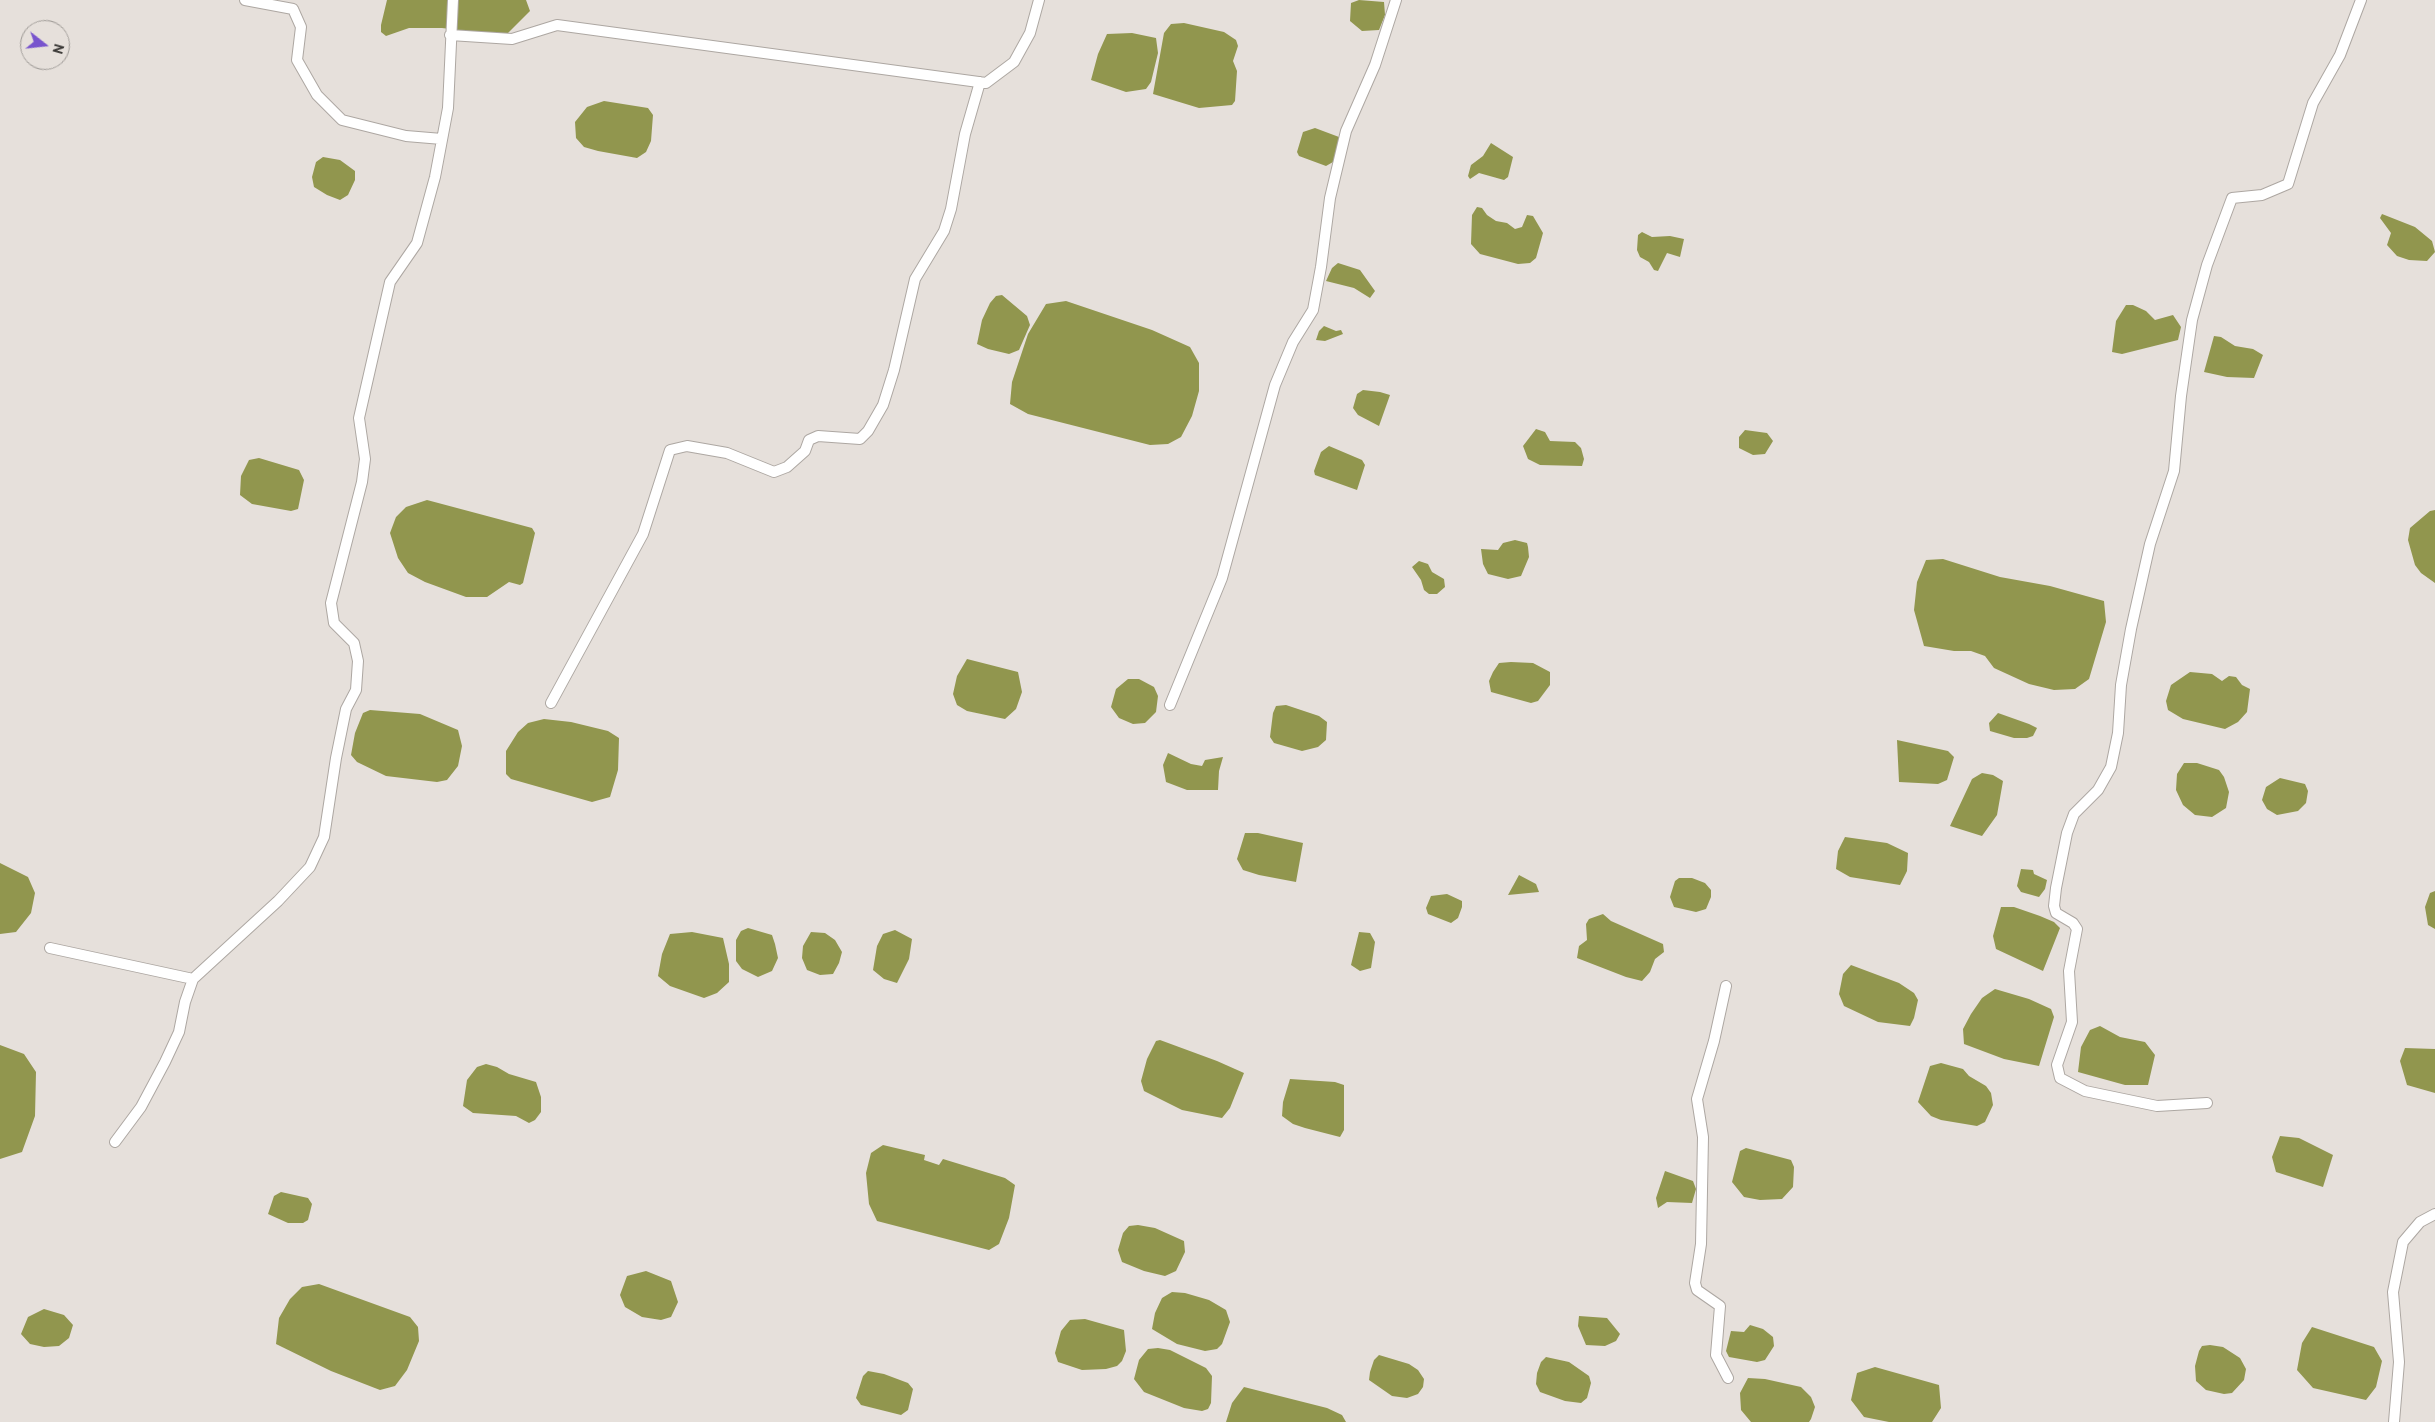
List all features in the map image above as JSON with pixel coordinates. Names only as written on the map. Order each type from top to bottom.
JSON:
[{"type":"street","points":[[245,0],[293,9],[301,27],[297,60],[317,95],[342,120],[406,136],[442,139]]},
{"type":"street","points":[[115,1142],[141,1106],[165,1062],[179,1032],[185,1002],[193,979],[278,902],[310,867],[324,837],[346,709],[356,690],[358,661],[354,643],[334,623],[331,603],[362,482],[365,459],[359,418],[390,282],[417,243],[431,195],[448,108],[453,0]]},
{"type":"street","points":[[450,35],[512,38],[557,25],[986,83],[1014,62],[1030,33],[1039,0]]},
{"type":"street","points":[[1170,705],[1222,578],[1275,385],[1293,342],[1313,310],[1330,198],[1346,131],[1375,65],[1396,0]]},
{"type":"street","points":[[2207,1103],[2156,1106],[2085,1091],[2060,1078],[2057,1065],[2072,1022],[2069,971],[2077,929],[2072,923],[2056,914],[2054,906],[2056,888],[2067,833],[2074,814],[2098,790],[2111,767],[2118,733],[2121,685],[2131,630],[2150,544],[2174,471],[2192,320],[2207,265],[2232,198],[2262,195],[2288,184],[2313,102],[2340,55],[2361,0]]},
{"type":"street","points":[[551,704],[643,534],[670,450],[687,446],[727,453],[774,472],[787,467],[805,451],[809,440],[818,436],[860,439],[868,431],[883,405],[894,370],[915,279],[946,224],[965,134],[980,82]]},
{"type":"street","points":[[50,948],[193,979]]},
{"type":"street","points":[[1726,986],[1714,1041],[1697,1099],[1703,1137],[1701,1244],[1695,1283],[1697,1290],[1720,1306],[1716,1355],[1728,1378]]},
{"type":"street","points":[[2394,1422],[2399,1362],[2393,1292],[2403,1242],[2420,1222],[2435,1214]]},
{"type":"shaded area","points":[[387,0],[526,0],[530,11],[505,36],[442,28],[409,28],[386,36],[381,32],[381,25]]},
{"type":"shaded area","points":[[1359,0],[1384,2],[1385,15],[1379,30],[1362,31],[1350,21],[1351,3]]},
{"type":"shaded area","points":[[1184,23],[1224,32],[1236,40],[1238,46],[1233,61],[1237,71],[1235,101],[1232,105],[1199,108],[1153,94],[1164,33],[1171,24]]},
{"type":"shaded area","points":[[1132,33],[1156,38],[1158,53],[1151,82],[1146,89],[1126,92],[1091,80],[1098,54],[1107,34]]},
{"type":"shaded area","points":[[604,101],[648,108],[653,115],[651,141],[646,152],[637,158],[598,151],[584,147],[576,138],[575,122],[587,107]]},
{"type":"shaded area","points":[[1315,128],[1339,137],[1338,152],[1333,162],[1326,166],[1299,156],[1297,152],[1303,132]]},
{"type":"shaded area","points":[[1491,143],[1513,157],[1508,177],[1504,180],[1479,173],[1470,179],[1468,176],[1471,165],[1483,156]]},
{"type":"shaded area","points":[[323,157],[340,160],[355,171],[355,180],[348,195],[340,200],[314,187],[312,177],[316,162]]},
{"type":"shaded area","points":[[1477,207],[1482,208],[1487,215],[1496,221],[1507,223],[1515,229],[1522,227],[1527,215],[1533,216],[1543,233],[1536,258],[1530,263],[1518,264],[1480,254],[1471,244],[1472,215]]},
{"type":"shaded area","points":[[2382,214],[2415,227],[2432,241],[2435,252],[2427,261],[2409,260],[2397,256],[2387,245],[2391,233],[2380,218]]},
{"type":"shaded area","points":[[1642,232],[1652,237],[1670,236],[1684,239],[1680,257],[1667,253],[1658,271],[1654,270],[1649,262],[1640,257],[1637,250],[1638,235]]},
{"type":"shaded area","points":[[1338,263],[1360,270],[1375,291],[1370,298],[1354,288],[1326,281],[1332,268]]},
{"type":"shaded area","points":[[1002,295],[1027,316],[1030,325],[1019,350],[1009,354],[977,344],[982,320],[990,303],[996,296]]},
{"type":"shaded area","points":[[1066,301],[1152,330],[1190,347],[1199,363],[1199,391],[1192,416],[1181,437],[1168,444],[1150,445],[1028,414],[1010,404],[1012,382],[1028,334],[1046,304]]},
{"type":"shaded area","points":[[2126,305],[2133,305],[2146,311],[2155,320],[2173,315],[2181,327],[2178,340],[2122,354],[2112,352],[2116,321]]},
{"type":"shaded area","points":[[1324,326],[1336,331],[1341,330],[1343,334],[1325,341],[1316,340],[1319,331]]},
{"type":"shaded area","points":[[2214,336],[2221,337],[2235,346],[2253,349],[2263,355],[2254,378],[2227,377],[2204,372]]},
{"type":"shaded area","points":[[1363,390],[1390,395],[1379,426],[1358,415],[1353,408],[1357,394]]},
{"type":"shaded area","points":[[1536,429],[1545,432],[1550,441],[1575,442],[1581,448],[1584,459],[1582,466],[1540,465],[1528,459],[1523,446]]},
{"type":"shaded area","points":[[1745,430],[1767,433],[1773,441],[1765,454],[1753,455],[1739,448],[1739,437]]},
{"type":"shaded area","points":[[1329,446],[1362,460],[1365,465],[1357,490],[1315,475],[1314,471],[1321,452]]},
{"type":"shaded area","points":[[259,458],[299,470],[304,480],[298,509],[291,511],[252,504],[240,495],[241,476],[249,460]]},
{"type":"shaded area","points":[[427,500],[532,528],[535,533],[523,583],[520,585],[509,582],[487,597],[466,597],[425,582],[408,573],[398,558],[390,533],[396,517],[406,507]]},
{"type":"shaded area","points":[[2435,510],[2435,583],[2421,573],[2415,565],[2408,540],[2410,528],[2430,511]]},
{"type":"shaded area","points":[[1515,540],[1527,543],[1528,547],[1529,557],[1521,576],[1508,579],[1488,574],[1483,564],[1481,549],[1498,550],[1503,543]]},
{"type":"shaded area","points":[[1943,559],[2000,577],[2050,586],[2104,601],[2106,622],[2089,679],[2075,689],[2054,690],[2029,684],[1994,668],[1985,656],[1971,651],[1954,651],[1924,646],[1914,610],[1917,582],[1926,560]]},
{"type":"shaded area","points":[[1419,561],[1428,564],[1432,572],[1444,579],[1445,587],[1437,594],[1429,594],[1424,590],[1421,580],[1412,567]]},
{"type":"shaded area","points":[[967,659],[1018,672],[1022,692],[1016,709],[1005,719],[967,711],[957,705],[953,694],[957,676]]},
{"type":"shaded area","points":[[1499,663],[1533,663],[1550,672],[1550,685],[1538,701],[1531,703],[1491,692],[1489,681]]},
{"type":"shaded area","points":[[2190,672],[2212,674],[2222,681],[2229,676],[2236,677],[2242,685],[2250,689],[2247,712],[2238,722],[2225,729],[2183,719],[2168,710],[2166,701],[2171,685]]},
{"type":"shaded area","points":[[1128,679],[1139,679],[1154,687],[1158,696],[1156,712],[1145,723],[1133,724],[1119,718],[1111,707],[1116,689]]},
{"type":"shaded area","points":[[1286,705],[1319,716],[1327,722],[1326,740],[1318,747],[1302,751],[1274,743],[1270,737],[1273,713],[1276,706]]},
{"type":"shaded area","points":[[370,710],[420,714],[458,730],[462,746],[458,766],[447,780],[437,782],[386,776],[357,762],[351,755],[355,733],[363,713]]},
{"type":"shaded area","points":[[1998,713],[2037,728],[2033,736],[2014,738],[1990,731],[1989,723]]},
{"type":"shaded area","points":[[544,719],[571,722],[608,731],[619,738],[618,770],[610,797],[592,802],[511,779],[506,774],[506,751],[518,732],[528,723]]},
{"type":"shaded area","points":[[1897,740],[1948,751],[1954,757],[1947,780],[1938,784],[1899,782]]},
{"type":"shaded area","points":[[1168,753],[1191,764],[1202,766],[1205,760],[1223,757],[1219,771],[1218,790],[1187,790],[1166,782],[1163,765]]},
{"type":"shaded area","points":[[2184,763],[2197,763],[2219,770],[2224,777],[2229,792],[2226,808],[2212,817],[2195,815],[2183,805],[2176,790],[2177,774]]},
{"type":"shaded area","points":[[1982,773],[1993,775],[2003,781],[1997,815],[1982,836],[1950,826],[1972,779]]},
{"type":"shaded area","points":[[2280,778],[2305,784],[2308,791],[2306,803],[2298,811],[2277,815],[2267,809],[2262,800],[2266,787]]},
{"type":"shaded area","points":[[1245,833],[1258,833],[1303,843],[1296,882],[1243,870],[1237,859]]},
{"type":"shaded area","points":[[1845,837],[1887,843],[1908,853],[1907,871],[1900,885],[1850,877],[1836,869],[1838,851]]},
{"type":"shaded area","points":[[0,863],[28,877],[35,893],[31,913],[16,932],[0,934]]},
{"type":"shaded area","points":[[2021,869],[2033,870],[2034,874],[2047,880],[2045,889],[2039,897],[2021,892],[2017,886]]},
{"type":"shaded area","points":[[1519,875],[1536,884],[1539,892],[1508,895]]},
{"type":"shaded area","points":[[1679,878],[1692,878],[1705,883],[1711,890],[1711,897],[1706,909],[1696,912],[1674,907],[1670,897],[1675,881]]},
{"type":"shaded area","points":[[2435,891],[2435,929],[2428,925],[2425,907],[2430,893]]},
{"type":"shaded area","points":[[1447,894],[1462,901],[1458,918],[1451,923],[1428,914],[1426,908],[1431,896]]},
{"type":"shaded area","points":[[2001,907],[2014,907],[2040,916],[2054,922],[2060,928],[2043,971],[1996,949],[1993,936]]},
{"type":"shaded area","points":[[1603,914],[1611,921],[1663,944],[1664,952],[1655,959],[1650,972],[1642,981],[1626,977],[1577,958],[1579,946],[1587,940],[1586,924],[1589,919]]},
{"type":"shaded area","points":[[748,928],[772,935],[778,958],[772,971],[758,977],[742,969],[736,961],[736,940],[741,931]]},
{"type":"shaded area","points":[[895,930],[912,939],[909,959],[897,983],[884,979],[873,970],[877,946],[883,934]]},
{"type":"shaded area","points":[[692,932],[723,938],[729,964],[729,982],[717,993],[704,998],[670,986],[658,976],[662,954],[670,934]]},
{"type":"shaded area","points":[[811,932],[825,933],[835,940],[842,952],[833,974],[820,975],[807,970],[802,958],[803,946]]},
{"type":"shaded area","points":[[1359,932],[1370,933],[1375,942],[1371,968],[1360,971],[1351,965]]},
{"type":"shaded area","points":[[1851,965],[1899,983],[1914,993],[1918,1000],[1910,1026],[1878,1022],[1844,1006],[1839,994],[1843,974]]},
{"type":"shaded area","points":[[1995,989],[2029,999],[2051,1009],[2054,1017],[2039,1066],[2004,1059],[1964,1044],[1963,1029],[1971,1014],[1982,998]]},
{"type":"shaded area","points":[[2100,1026],[2120,1037],[2145,1042],[2155,1055],[2148,1085],[2125,1085],[2078,1072],[2081,1047],[2090,1030]]},
{"type":"shaded area","points":[[1160,1040],[1244,1073],[1230,1108],[1222,1118],[1182,1110],[1144,1091],[1141,1081],[1147,1059],[1156,1041]]},
{"type":"shaded area","points":[[0,1045],[24,1054],[36,1072],[35,1116],[22,1152],[0,1159]]},
{"type":"shaded area","points":[[2405,1048],[2435,1049],[2435,1093],[2407,1085],[2400,1061]]},
{"type":"shaded area","points":[[1941,1063],[1963,1069],[1969,1076],[1986,1086],[1991,1093],[1993,1105],[1985,1122],[1977,1126],[1941,1120],[1931,1116],[1918,1102],[1930,1066]]},
{"type":"shaded area","points":[[486,1064],[497,1067],[509,1074],[536,1082],[541,1097],[541,1112],[535,1120],[529,1123],[516,1116],[473,1113],[463,1106],[467,1080],[477,1067]]},
{"type":"shaded area","points":[[1290,1079],[1335,1082],[1344,1085],[1344,1130],[1340,1137],[1293,1124],[1282,1116],[1283,1102]]},
{"type":"shaded area","points":[[2280,1136],[2299,1138],[2333,1155],[2323,1187],[2276,1172],[2272,1157]]},
{"type":"shaded area","points":[[883,1145],[925,1155],[924,1160],[939,1165],[943,1159],[1005,1178],[1015,1185],[1009,1218],[999,1244],[989,1250],[877,1221],[869,1204],[866,1173],[871,1153]]},
{"type":"shaded area","points":[[1746,1148],[1791,1160],[1794,1167],[1793,1187],[1782,1199],[1760,1200],[1744,1197],[1732,1182],[1740,1151]]},
{"type":"shaded area","points":[[1665,1171],[1693,1181],[1696,1189],[1692,1203],[1667,1202],[1658,1208],[1656,1198]]},
{"type":"shaded area","points":[[281,1192],[308,1198],[312,1204],[308,1220],[303,1223],[288,1223],[268,1214],[274,1196]]},
{"type":"shaded area","points":[[1138,1225],[1155,1228],[1184,1241],[1185,1252],[1176,1271],[1165,1276],[1144,1271],[1122,1262],[1118,1250],[1123,1233],[1129,1226]]},
{"type":"shaded area","points":[[646,1271],[671,1281],[678,1302],[671,1317],[661,1320],[642,1317],[625,1307],[620,1295],[627,1276]]},
{"type":"shaded area","points":[[319,1284],[410,1317],[418,1327],[419,1341],[407,1370],[395,1386],[380,1390],[331,1371],[276,1344],[279,1318],[290,1299],[302,1287]]},
{"type":"shaded area","points":[[1172,1292],[1185,1293],[1209,1300],[1226,1310],[1230,1322],[1222,1344],[1217,1349],[1205,1351],[1177,1344],[1152,1329],[1155,1313],[1162,1298]]},
{"type":"shaded area","points":[[44,1309],[64,1315],[73,1325],[69,1338],[59,1346],[44,1347],[30,1344],[21,1334],[28,1317]]},
{"type":"shaded area","points":[[1579,1316],[1607,1318],[1620,1334],[1616,1341],[1605,1346],[1586,1345],[1578,1326]]},
{"type":"shaded area","points":[[1085,1319],[1124,1330],[1126,1351],[1122,1361],[1117,1366],[1106,1369],[1082,1370],[1058,1362],[1055,1353],[1061,1331],[1070,1320]]},
{"type":"shaded area","points":[[1750,1325],[1763,1329],[1773,1337],[1774,1346],[1765,1360],[1757,1362],[1729,1357],[1726,1351],[1731,1331],[1744,1332]]},
{"type":"shaded area","points":[[2312,1327],[2374,1347],[2382,1361],[2376,1387],[2366,1400],[2313,1388],[2297,1370],[2302,1343]]},
{"type":"shaded area","points":[[2202,1346],[2223,1347],[2240,1358],[2246,1369],[2244,1380],[2232,1393],[2224,1394],[2206,1390],[2196,1381],[2195,1366],[2199,1351]]},
{"type":"shaded area","points":[[1148,1349],[1170,1350],[1206,1368],[1212,1376],[1211,1403],[1208,1409],[1202,1411],[1184,1408],[1144,1392],[1134,1379],[1139,1360]]},
{"type":"shaded area","points":[[1379,1355],[1409,1364],[1418,1370],[1424,1379],[1423,1387],[1418,1394],[1407,1398],[1392,1396],[1369,1380],[1374,1360]]},
{"type":"shaded area","points":[[1546,1357],[1569,1362],[1589,1376],[1591,1383],[1587,1398],[1581,1403],[1565,1401],[1540,1392],[1536,1384],[1537,1373],[1541,1362]]},
{"type":"shaded area","points":[[1875,1367],[1939,1385],[1941,1408],[1932,1422],[1889,1422],[1864,1417],[1851,1400],[1857,1373]]},
{"type":"shaded area","points":[[868,1371],[884,1374],[908,1383],[913,1389],[908,1410],[901,1415],[861,1405],[856,1398],[863,1376]]},
{"type":"shaded area","points":[[1748,1378],[1765,1379],[1801,1387],[1811,1397],[1815,1407],[1809,1422],[1751,1422],[1741,1410],[1740,1393]]},
{"type":"shaded area","points":[[1244,1387],[1327,1408],[1342,1415],[1346,1422],[1226,1422],[1232,1403]]}]
